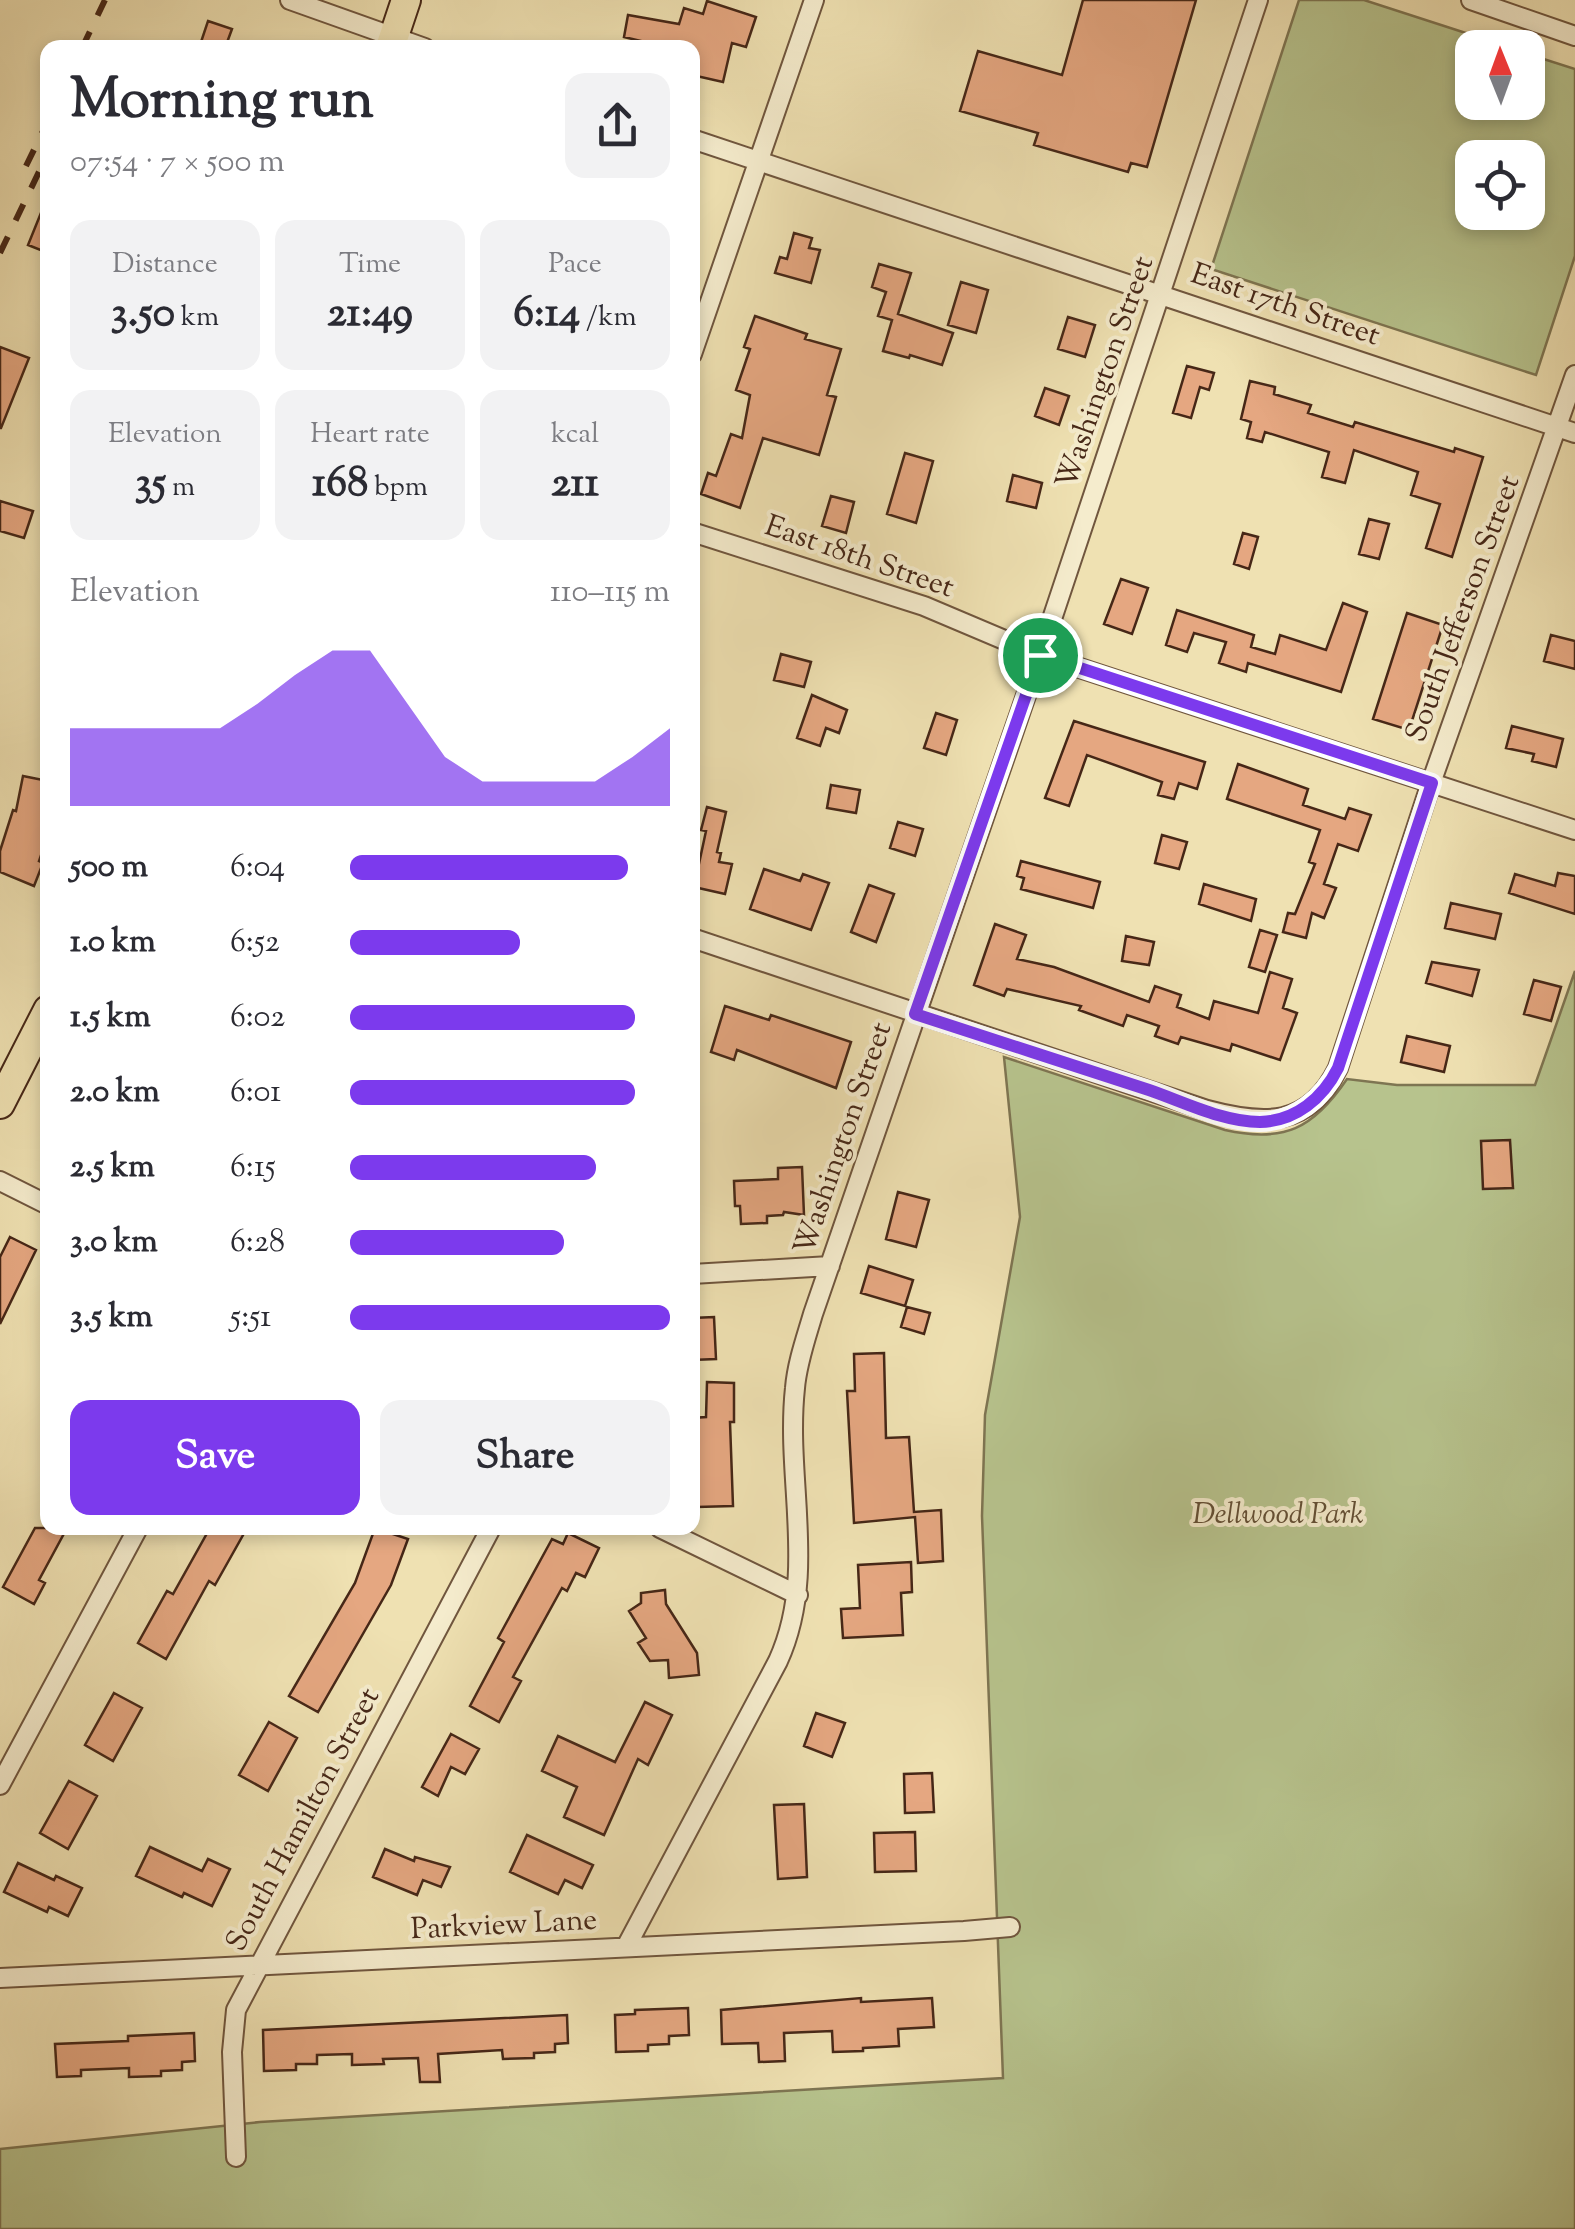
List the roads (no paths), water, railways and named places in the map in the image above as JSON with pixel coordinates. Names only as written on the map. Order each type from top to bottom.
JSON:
[{"type":"main road","points":[[393,40],[406,0]]},
{"type":"main road","points":[[0,1104],[40,1026]]},
{"type":"street","points":[[290,0],[387,40]]},
{"type":"street","points":[[700,331],[814,0]]},
{"type":"street","name":"Washington Street","points":[[626,1947],[791,1631],[798,1595],[795,1388],[813,1314],[1040,655],[1258,0]]},
{"type":"street","points":[[1471,0],[1575,36]]},
{"type":"street","name":"East 17th Street","points":[[700,142],[1566,430]]},
{"type":"street","name":"South Jefferson Street","points":[[915,1014],[1259,1122],[1300,1111],[1328,1089],[1432,783],[1566,430],[1575,375]]},
{"type":"street","name":"East 18th Street","points":[[700,535],[924,606],[1040,655],[1575,830]]},
{"type":"street","points":[[700,941],[915,1014]]},
{"type":"street","points":[[0,1181],[40,1201]]},
{"type":"street","points":[[700,1274],[830,1266]]},
{"type":"street","points":[[0,1784],[134,1535]]},
{"type":"street","name":"South Hamilton Street","points":[[236,2157],[232,2052],[236,2010],[487,1535]]},
{"type":"street","points":[[674,1535],[798,1595]]},
{"type":"street","name":"Parkview Lane","points":[[0,1978],[964,1932],[1010,1926]]},
{"type":"railway","points":[[86,40],[105,0]]},
{"type":"railway","points":[[26,166],[40,137]]},
{"type":"railway","points":[[0,253],[40,170]]},
{"type":"park label","name":"Dellwood Park","points":[[1278,1515]]}]
